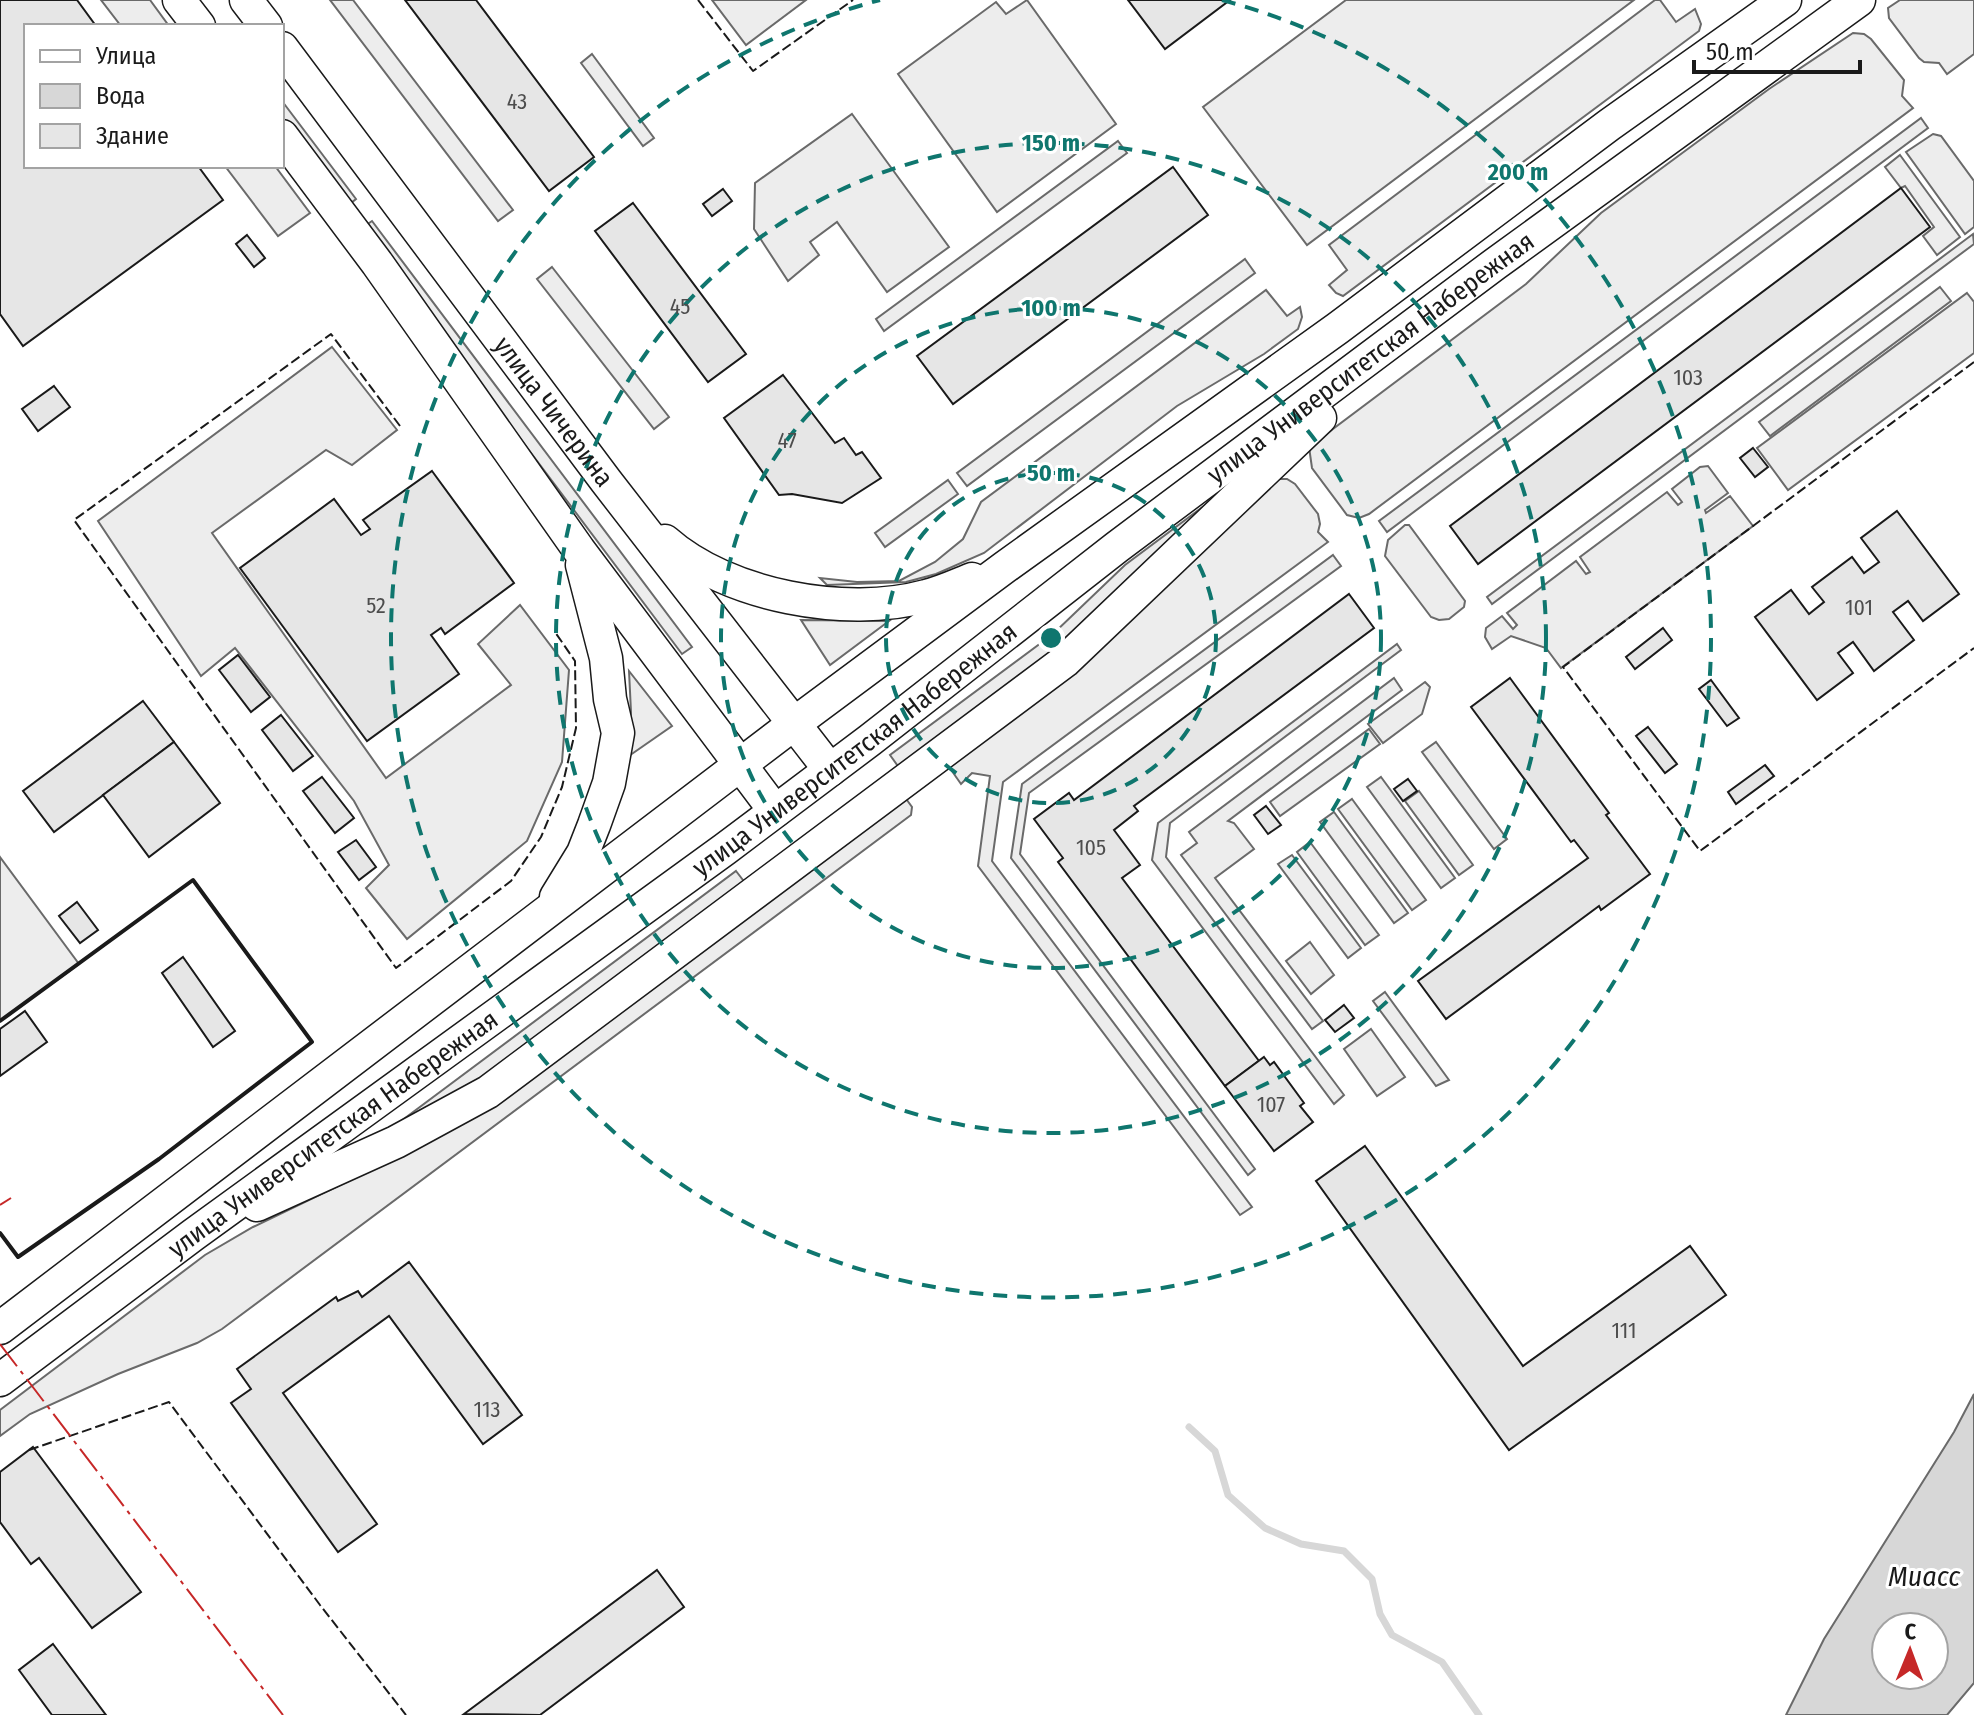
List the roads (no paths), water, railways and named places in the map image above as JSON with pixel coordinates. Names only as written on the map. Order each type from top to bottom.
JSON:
[{"type":"main road","points":[[179,0],[197,24]]},
{"type":"main road","points":[[246,0],[264,24]]},
{"type":"main road","name":"улица Университетская Набережная","points":[[0,1328],[795,723],[1005,567],[1338,328],[1609,125],[1785,0]]},
{"type":"main road","name":"улица Университетская Набережная","points":[[0,1380],[193,1235],[775,811],[1117,547],[1495,264],[1859,0]]},
{"type":"main road","name":"улица Чичерина","points":[[284,51],[626,506],[830,770]]},
{"type":"main road","points":[[284,139],[377,263],[579,550],[775,811]]},
{"type":"main road","points":[[193,1235],[396,1142],[488,1092],[1065,661],[1295,441],[1386,357],[1495,264]]},
{"type":"main road","points":[[626,506],[685,559],[754,590],[788,598],[870,603],[898,601],[926,596],[1005,567]]},
{"type":"main road","points":[[548,910],[583,853],[609,783],[618,733],[610,699],[606,658],[579,550]]},
{"type":"water","name":"Миасс","points":[[1974,1394],[1974,1683],[1947,1715],[1786,1715],[1824,1639],[1954,1432]]},
{"type":"waterway","points":[[1189,1427],[1215,1451],[1228,1495],[1265,1528],[1301,1544],[1344,1551],[1372,1579],[1380,1614],[1392,1635],[1442,1662],[1479,1715]]}]
